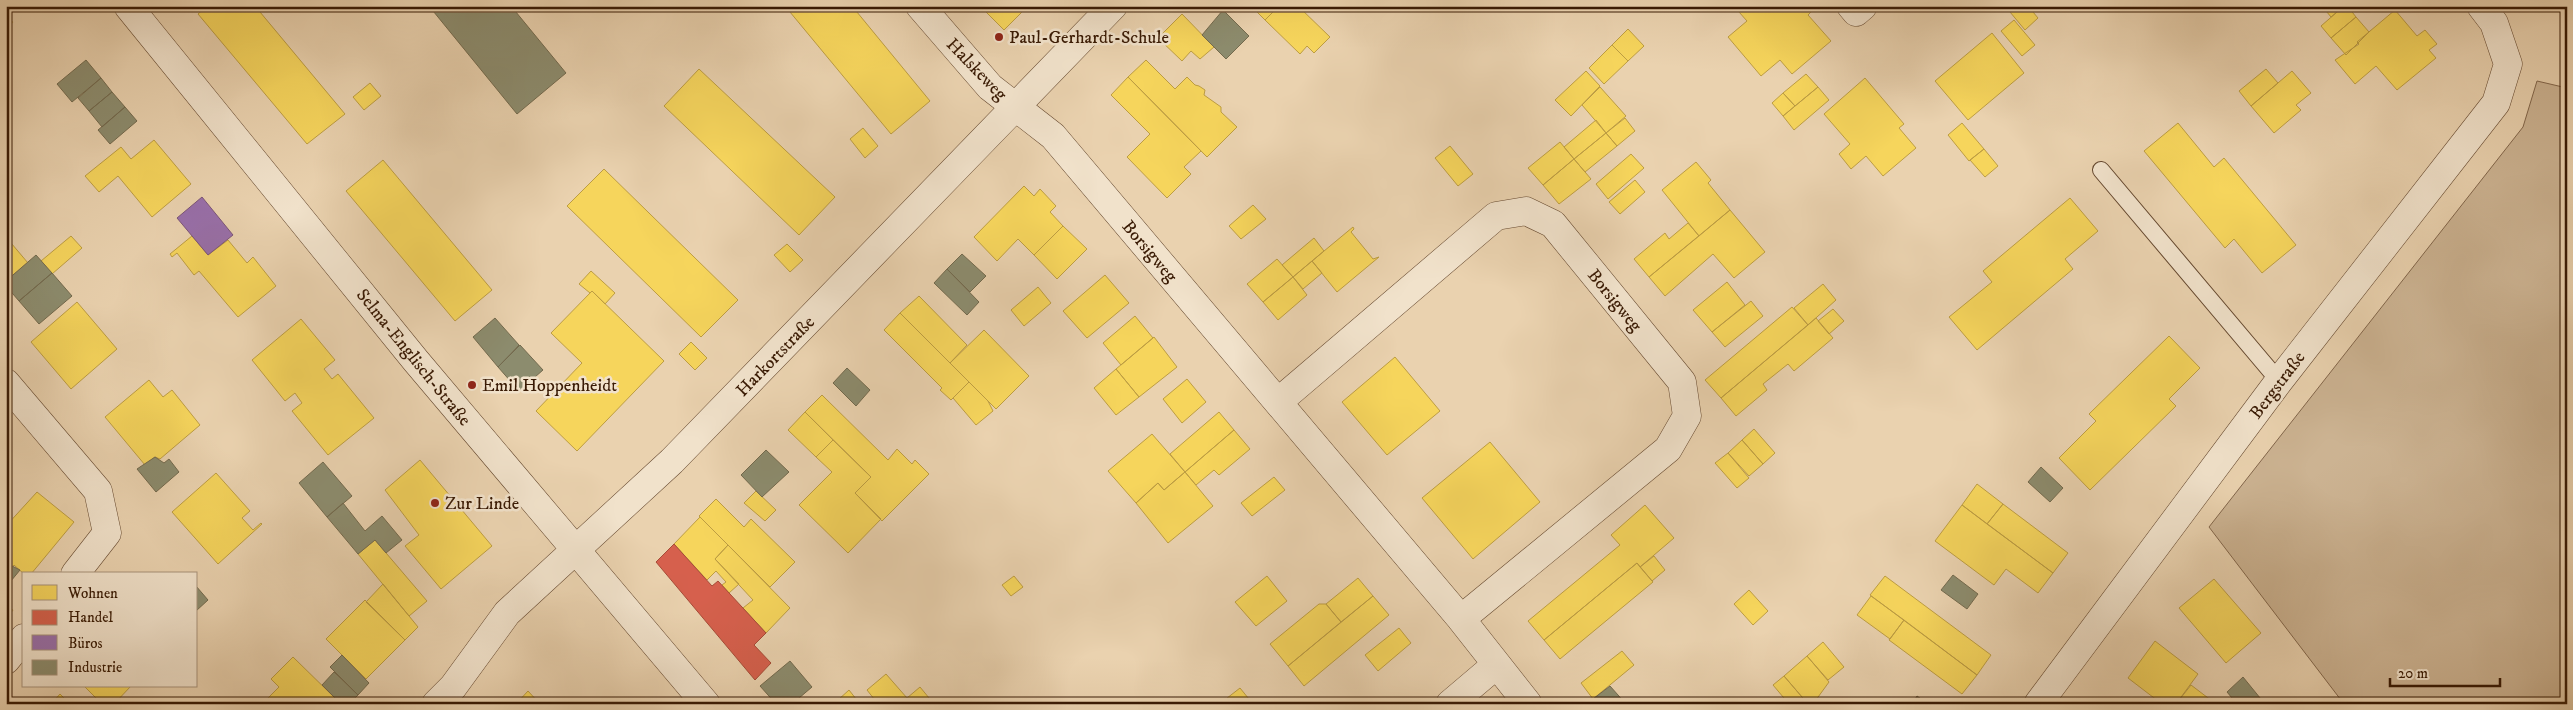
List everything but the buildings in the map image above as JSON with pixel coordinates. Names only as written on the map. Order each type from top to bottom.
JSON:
[{"type":"street","name":"Selma-Englisch-Straße","points":[[128,6],[416,362],[706,704]]},
{"type":"street","name":"Halskeweg","points":[[920,6],[990,87],[1016,108]]},
{"type":"street","name":"Harkortstraße","points":[[436,704],[453,687],[507,613],[672,460],[1113,6]]},
{"type":"street","points":[[1851,6],[1856,12],[1863,6]]},
{"type":"street","name":"Bergstraße","points":[[2038,704],[2279,381],[2496,103],[2508,64],[2494,23],[2481,6]]},
{"type":"street","name":"Borsigweg","points":[[1016,108],[1053,136],[1461,619],[1528,704]]},
{"type":"street","name":"Borsigweg","points":[[1278,402],[1496,216],[1526,211],[1553,224],[1682,382],[1687,416],[1668,449],[1461,619]]},
{"type":"street","points":[[6,383],[98,491],[107,533],[77,572]]},
{"type":"street","points":[[6,660],[22,640]]},
{"type":"street","points":[[1450,704],[1496,665]]},
{"type":"lane","points":[[2101,170],[2279,381]]},
{"type":"shaded area","points":[[2537,81],[2567,88],[2567,704],[2344,704],[2209,527],[2523,127]]},
{"type":"place","name":"Paul-Gerhardt-Schule","points":[[999,37]]},
{"type":"place","name":"Emil Hoppenheidt","points":[[472,385]]},
{"type":"place","name":"Zur Linde","points":[[435,503]]}]
